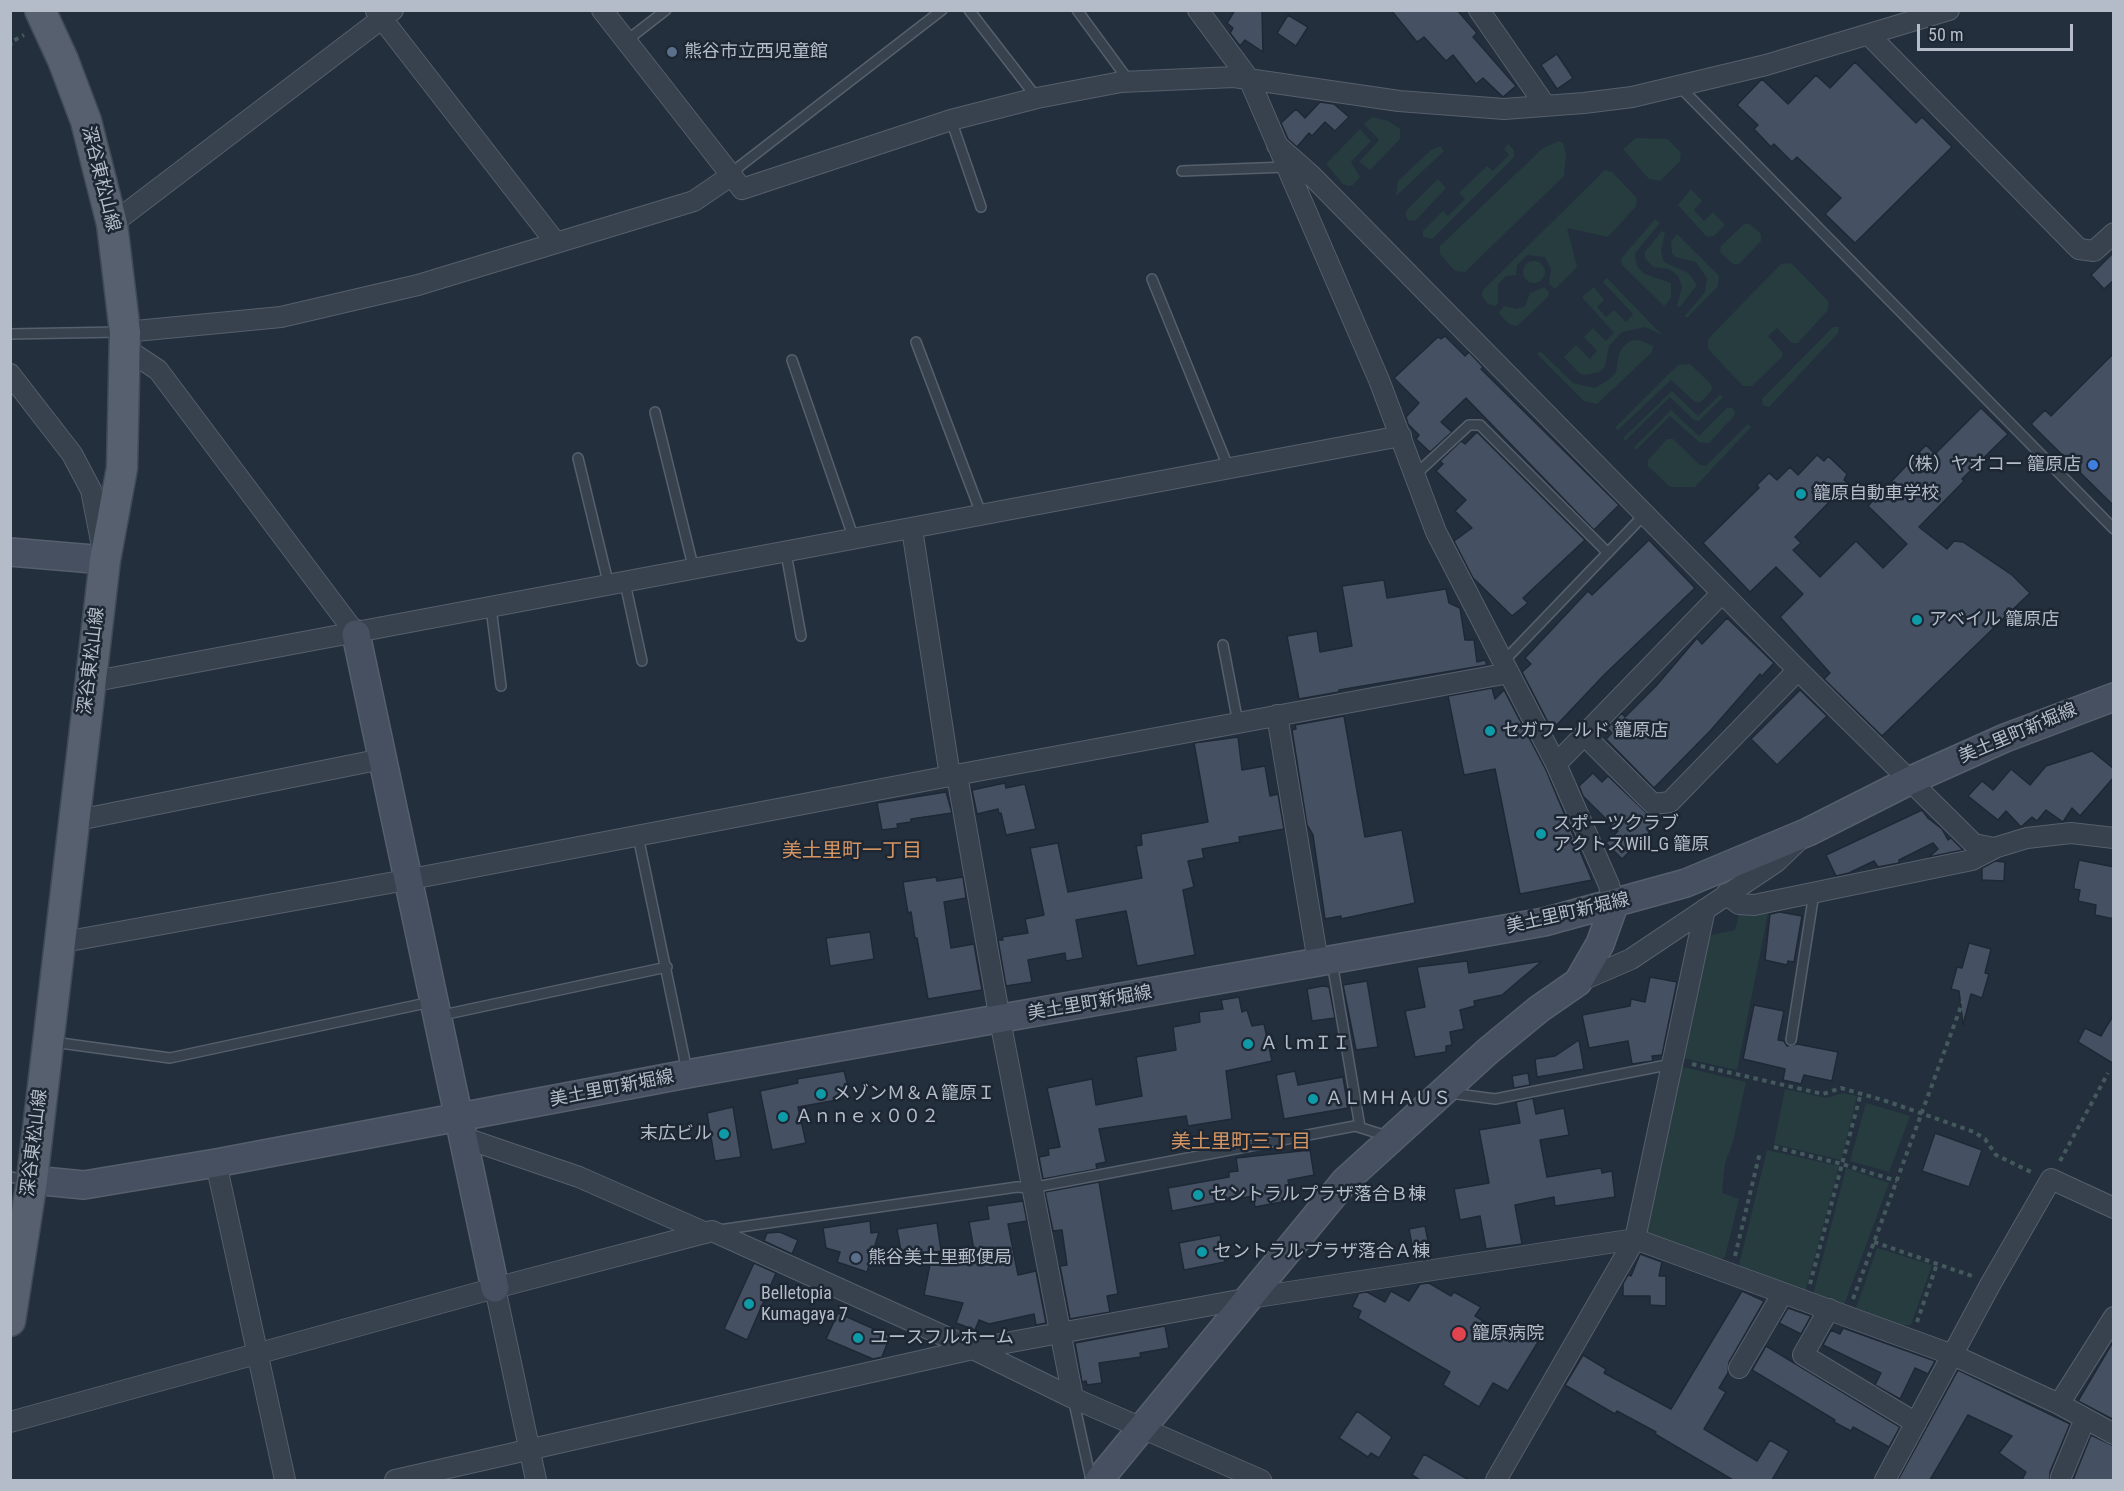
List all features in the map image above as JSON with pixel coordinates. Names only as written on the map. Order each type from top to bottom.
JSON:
[{"type":"main road","name":"深谷東松山線","points":[[10,1321],[21,1178],[47,1042],[105,560],[122,468],[125,340],[112,224],[86,121],[63,60],[40,10]]},
{"type":"main road","points":[[10,552],[105,560]]},
{"type":"main road","points":[[356,634],[406,880],[495,1288]]},
{"type":"main road","name":"美土里町新堀線","points":[[21,1178],[84,1185],[216,1163],[460,1128],[687,1074],[1544,922],[1686,883],[1808,832],[2005,738],[2114,697]]},
{"type":"main road","points":[[1099,1480],[1144,1429],[1346,1181],[1530,1016],[1578,982],[1600,944],[1614,904]]},
{"type":"street","points":[[602,10],[742,189],[951,120],[1037,98],[1130,82],[1206,76],[1250,79],[1399,101],[1504,109],[1632,97],[1870,36],[1948,10]]},
{"type":"street","points":[[1198,10],[1250,79],[1379,380],[1448,559],[1556,764],[1609,885],[1614,904]]},
{"type":"street","points":[[1479,10],[1545,105]]},
{"type":"street","points":[[112,224],[384,13],[556,243]]},
{"type":"street","points":[[1870,36],[2079,249],[2094,251],[2114,233]]},
{"type":"street","points":[[1277,145],[1312,176],[1909,782],[1974,844],[1998,847]]},
{"type":"street","points":[[125,340],[292,314],[418,285],[694,201],[732,175]]},
{"type":"street","points":[[1295,188],[1312,176]]},
{"type":"street","points":[[125,340],[158,370],[356,634]]},
{"type":"street","points":[[10,374],[72,454],[91,490],[105,560]]},
{"type":"street","points":[[90,682],[356,634],[1401,436]]},
{"type":"street","points":[[912,529],[953,775],[1072,1398]]},
{"type":"street","points":[[1556,764],[1722,593]]},
{"type":"street","points":[[58,943],[406,880],[953,775],[1276,716],[1506,667]]},
{"type":"street","points":[[1584,735],[1653,804],[1670,802],[1798,670]]},
{"type":"street","points":[[1276,716],[1325,961]]},
{"type":"street","points":[[73,821],[382,759]]},
{"type":"street","points":[[1578,982],[1632,959],[1776,862],[1808,832]]},
{"type":"street","points":[[1726,894],[1739,904],[1754,906],[1972,860],[1998,847],[2027,838],[2071,833],[2114,838]]},
{"type":"street","points":[[1496,1480],[1635,1239],[1678,1063],[1705,909]]},
{"type":"street","points":[[460,1128],[709,1232],[973,1349],[1072,1398],[1261,1480]]},
{"type":"street","points":[[216,1163],[285,1480]]},
{"type":"street","points":[[1885,1480],[1991,1282],[2051,1179],[2114,1208]]},
{"type":"street","points":[[10,1422],[495,1288],[709,1232]]},
{"type":"street","points":[[395,1480],[973,1349],[1250,1298],[1635,1239],[1953,1355],[2059,1404],[2114,1434]]},
{"type":"street","points":[[495,1288],[536,1480]]},
{"type":"street","points":[[1739,1368],[1783,1293]]},
{"type":"street","points":[[1829,1309],[1803,1355],[1916,1423]]},
{"type":"street","points":[[2059,1404],[2114,1317]]},
{"type":"street","points":[[2061,1477],[2085,1419]]},
{"type":"lane","points":[[626,41],[666,10]]},
{"type":"lane","points":[[732,175],[740,166],[942,10]]},
{"type":"lane","points":[[969,10],[1037,98]]},
{"type":"lane","points":[[1077,10],[1130,82]]},
{"type":"lane","points":[[1679,86],[2114,529]]},
{"type":"lane","points":[[951,120],[981,207]]},
{"type":"lane","points":[[1182,171],[1286,167]]},
{"type":"lane","points":[[1152,279],[1229,469]]},
{"type":"lane","points":[[10,334],[125,340]]},
{"type":"lane","points":[[916,342],[982,516]]},
{"type":"lane","points":[[792,360],[854,540]]},
{"type":"lane","points":[[655,412],[694,570]]},
{"type":"lane","points":[[1415,475],[1469,425],[1480,425],[1608,553]]},
{"type":"lane","points":[[578,458],[642,661]]},
{"type":"lane","points":[[1506,667],[1645,514]]},
{"type":"lane","points":[[786,553],[801,636]]},
{"type":"lane","points":[[491,608],[501,686]]},
{"type":"lane","points":[[1223,645],[1238,723]]},
{"type":"lane","points":[[638,836],[667,967],[687,1074]]},
{"type":"lane","points":[[1791,1040],[1814,893]]},
{"type":"lane","points":[[1325,961],[1360,1127]]},
{"type":"lane","points":[[47,1042],[170,1058],[667,967]]},
{"type":"lane","points":[[1443,1092],[1495,1100],[1678,1063]]},
{"type":"lane","points":[[709,1232],[1017,1187],[1031,1188],[1354,1126],[1393,1138]]},
{"type":"lane","points":[[1072,1398],[1091,1480]]},
{"type":"path","points":[[1849,1310],[1963,1001]]},
{"type":"path","points":[[1678,1063],[1823,1094],[1841,1088],[1922,1113],[1974,1132],[1985,1138],[1996,1155],[2035,1174]]},
{"type":"path","points":[[2058,1166],[2108,1073]]},
{"type":"path","points":[[1807,1294],[1861,1093]]},
{"type":"path","points":[[1774,1147],[1897,1181]]},
{"type":"path","points":[[1732,1267],[1760,1152]]},
{"type":"path","points":[[1874,1242],[1991,1282]]},
{"type":"path","points":[[1915,1326],[1937,1264]]},
{"type":"green space","points":[[1372,117],[1388,121],[1400,129],[1400,139],[1370,170],[1359,162],[1379,140],[1364,124]]},
{"type":"green space","points":[[1360,129],[1371,141],[1351,162],[1360,177],[1349,186],[1343,184],[1326,164]]},
{"type":"green space","points":[[1636,138],[1668,139],[1681,153],[1680,161],[1660,181],[1649,179],[1623,149]]},
{"type":"green space","points":[[1559,141],[1563,143],[1566,155],[1564,176],[1465,272],[1455,271],[1440,254],[1440,246],[1543,148]]},
{"type":"green space","points":[[1508,144],[1514,150],[1514,157],[1432,239],[1423,237],[1423,231],[1443,211],[1448,216],[1465,199],[1459,193],[1487,166],[1493,171],[1509,155],[1504,149]]},
{"type":"green space","points":[[1440,146],[1444,151],[1396,196],[1398,181],[1431,150]]},
{"type":"green space","points":[[1605,170],[1612,172],[1637,198],[1636,206],[1608,237],[1567,228],[1577,267],[1555,289],[1549,284],[1551,269],[1545,257],[1527,255],[1517,265],[1516,275],[1506,276],[1498,284],[1498,303],[1495,306],[1488,304],[1482,296],[1483,290]]},
{"type":"green space","points":[[1438,179],[1446,188],[1415,221],[1408,220],[1405,214],[1408,209]]},
{"type":"green space","points":[[1691,189],[1702,201],[1694,210],[1704,221],[1713,212],[1725,225],[1714,236],[1707,237],[1678,205]]},
{"type":"green space","points":[[1655,219],[1660,223],[1635,253],[1638,268],[1645,274],[1671,283],[1671,298],[1664,306],[1622,265],[1621,259]]},
{"type":"green space","points":[[1744,224],[1750,224],[1761,234],[1761,241],[1739,264],[1733,264],[1720,252],[1721,246]]},
{"type":"green space","points":[[1662,231],[1665,233],[1661,251],[1664,262],[1688,273],[1697,285],[1680,307],[1677,306],[1682,286],[1678,276],[1669,269],[1653,267],[1645,258],[1645,252]]},
{"type":"green space","points":[[1677,234],[1719,276],[1718,286],[1688,317],[1684,317],[1705,292],[1707,278],[1696,262],[1675,257],[1672,253],[1671,242]]},
{"type":"green space","points":[[1530,261],[1538,261],[1545,268],[1545,276],[1538,283],[1530,283],[1523,276],[1523,268]]},
{"type":"green space","points":[[1791,263],[1829,302],[1827,311],[1798,343],[1792,343],[1777,328],[1768,336],[1783,353],[1782,357],[1752,386],[1743,386],[1708,349],[1708,339],[1781,264]]},
{"type":"green space","points":[[1607,278],[1662,335],[1645,327],[1622,332],[1609,346],[1605,367],[1599,372],[1585,375],[1579,373],[1564,357],[1576,345],[1590,359],[1597,351],[1584,337],[1593,328],[1606,341],[1614,333],[1582,297],[1594,287],[1604,300],[1597,307],[1606,317],[1614,310],[1626,322],[1633,314],[1603,282]]},
{"type":"green space","points":[[1544,287],[1549,292],[1548,297],[1517,326],[1509,324],[1499,313],[1504,306],[1517,309],[1525,306],[1530,293]]},
{"type":"green space","points":[[1833,327],[1839,327],[1838,333],[1769,407],[1763,405],[1762,399]]},
{"type":"green space","points":[[1639,340],[1653,346],[1652,352],[1597,404],[1584,401],[1537,354],[1540,351],[1573,383],[1595,388],[1610,379],[1616,372],[1619,353],[1623,347],[1630,341]]},
{"type":"green space","points":[[1690,364],[1711,384],[1712,390],[1701,402],[1695,402],[1671,380],[1618,430],[1615,428],[1678,365]]},
{"type":"green space","points":[[1672,391],[1698,416],[1720,395],[1723,397],[1699,421],[1694,420],[1670,397],[1625,441],[1623,438]]},
{"type":"green space","points":[[1727,408],[1735,411],[1734,416],[1709,443],[1699,442],[1670,416],[1636,450],[1634,447],[1671,410],[1699,436]]},
{"type":"green space","points":[[1748,424],[1751,427],[1695,487],[1670,487],[1648,466],[1648,460],[1667,439],[1673,439],[1700,465],[1706,466]]},
{"type":"green space","points":[[1769,909],[1737,1070],[1678,1057],[1707,936],[1735,930],[1739,914]]},
{"type":"green space","points":[[1679,1066],[1746,1082],[1733,1142],[1725,1163],[1722,1193],[1739,1199],[1725,1257],[1719,1260],[1647,1236],[1642,1228]]},
{"type":"green space","points":[[1785,1089],[1826,1098],[1843,1093],[1857,1096],[1841,1160],[1774,1144]]},
{"type":"green space","points":[[1866,1103],[1910,1116],[1889,1172],[1850,1161]]},
{"type":"green space","points":[[1767,1150],[1839,1166],[1805,1293],[1738,1269]]},
{"type":"green space","points":[[1846,1168],[1889,1183],[1844,1305],[1813,1295]]},
{"type":"green space","points":[[1877,1248],[1932,1265],[1911,1325],[1899,1325],[1856,1308]]},
{"type":"building","points":[[1235,10],[1262,10],[1263,52],[1245,40],[1240,46],[1230,33],[1233,28],[1227,23]]},
{"type":"building","points":[[1391,10],[1457,10],[1477,33],[1473,37],[1516,86],[1503,97],[1483,78],[1476,84],[1453,55],[1446,61],[1424,37],[1417,42]]},
{"type":"building","points":[[1288,15],[1308,27],[1296,46],[1277,33]]},
{"type":"building","points":[[1557,54],[1573,78],[1557,89],[1541,65]]},
{"type":"building","points":[[1855,62],[1916,123],[1922,117],[1952,147],[1855,243],[1825,214],[1841,198],[1797,157],[1792,162],[1774,144],[1771,147],[1754,129],[1758,125],[1737,105],[1762,79],[1788,104],[1816,75],[1830,88]]},
{"type":"building","points":[[1320,102],[1334,104],[1349,117],[1335,131],[1325,122],[1312,136],[1309,133],[1297,147],[1288,139],[1281,123],[1296,109],[1305,118]]},
{"type":"building","points":[[2114,252],[2114,280],[2104,289],[2091,275]]},
{"type":"building","points":[[1445,336],[1465,356],[1469,352],[1483,367],[1481,369],[1619,505],[1594,530],[1466,398],[1441,422],[1452,432],[1430,452],[1416,439],[1419,435],[1408,424],[1406,417],[1419,403],[1394,378],[1438,337],[1441,339]]},
{"type":"building","name":"（株）ヤオコー 籠原店","points":[[2114,353],[2114,506],[2031,424],[2045,410],[2051,416]]},
{"type":"building","points":[[1981,408],[2008,434],[1962,479],[1964,481],[1919,527],[1947,549],[1954,541],[1963,542],[2012,575],[2030,593],[1882,736],[1824,679],[1830,673],[1780,617],[1803,594],[1776,567],[1750,592],[1703,543],[1759,488],[1757,485],[1769,473],[1777,480],[1790,467],[1798,475],[1817,455],[1824,461],[1828,456],[1847,474],[1844,480],[1848,483],[1795,537],[1801,543],[1793,550],[1820,577],[1856,541],[1883,568],[1907,544],[1868,506],[1926,445],[1935,454]]},
{"type":"building","points":[[1477,432],[1585,540],[1523,598],[1528,603],[1512,616],[1473,578],[1454,541],[1472,528],[1455,511],[1466,500],[1436,471],[1443,464],[1440,461],[1461,441],[1465,444]]},
{"type":"building","points":[[1649,540],[1695,588],[1604,675],[1552,730],[1522,672],[1531,664],[1525,658],[1588,591],[1592,595]]},
{"type":"building","points":[[1384,580],[1387,598],[1446,589],[1449,603],[1460,608],[1465,640],[1474,640],[1477,662],[1485,660],[1487,665],[1299,699],[1287,636],[1317,631],[1320,652],[1352,646],[1342,586]]},
{"type":"building","points":[[1727,618],[1774,663],[1762,676],[1760,674],[1711,730],[1654,788],[1606,739],[1612,733],[1607,728],[1622,713],[1625,717],[1656,686],[1697,638],[1702,644]]},
{"type":"building","points":[[1492,688],[1495,699],[1504,690],[1546,770],[1592,880],[1520,894],[1495,769],[1464,775],[1448,696]]},
{"type":"building","points":[[1800,690],[1827,716],[1777,765],[1751,739]]},
{"type":"building","points":[[1344,716],[1365,837],[1402,830],[1415,903],[1341,919],[1341,916],[1325,919],[1313,835],[1307,825],[1292,730],[1296,729],[1295,725]]},
{"type":"building","points":[[1238,737],[1242,770],[1265,766],[1270,796],[1278,794],[1284,829],[1239,837],[1240,842],[1202,849],[1204,858],[1188,861],[1194,887],[1183,890],[1195,955],[1137,966],[1126,911],[1076,920],[1083,958],[1066,961],[1065,953],[1028,960],[1032,982],[1006,986],[998,940],[1003,940],[1002,937],[1028,933],[1025,919],[1044,915],[1030,848],[1058,843],[1068,892],[1142,878],[1136,846],[1142,845],[1141,834],[1208,822],[1194,743]]},
{"type":"building","points":[[2092,751],[2114,769],[2114,777],[2080,816],[2072,808],[2063,822],[2046,810],[2037,821],[2032,817],[2021,827],[2006,811],[1998,820],[1968,796],[1982,781],[1993,790],[2011,769],[2030,785],[2046,766]]},
{"type":"building","points":[[1593,773],[1602,782],[1608,776],[1658,824],[1622,859],[1606,843],[1618,831],[1583,796],[1579,786]]},
{"type":"building","points":[[1005,783],[1006,788],[1025,784],[1036,829],[1006,835],[998,809],[977,814],[972,790]]},
{"type":"building","points":[[946,792],[952,813],[911,819],[911,822],[897,824],[898,828],[882,830],[877,803]]},
{"type":"building","points":[[1922,810],[1942,829],[1948,840],[1951,838],[1963,850],[1929,857],[1938,849],[1933,843],[1899,860],[1899,863],[1878,867],[1874,861],[1849,873],[1836,876],[1826,855]]},
{"type":"building","points":[[2079,860],[2114,867],[2114,919],[2095,915],[2096,905],[2078,901],[2080,890],[2074,889],[2074,885]]},
{"type":"building","points":[[1995,861],[2005,862],[2004,881],[1982,880],[1982,868]]},
{"type":"building","points":[[936,877],[937,881],[963,877],[966,898],[944,902],[951,948],[974,944],[982,990],[928,999],[917,938],[915,938],[911,912],[908,913],[903,882]]},
{"type":"building","points":[[1780,912],[1802,916],[1794,962],[1788,961],[1787,965],[1765,960],[1770,914]]},
{"type":"building","points":[[870,932],[874,959],[830,966],[826,938]]},
{"type":"building","points":[[1969,943],[1991,949],[1985,973],[1989,974],[1982,998],[1971,994],[1963,1025],[1959,991],[1951,989],[1957,967],[1962,968]]},
{"type":"building","points":[[1467,961],[1469,973],[1542,961],[1502,995],[1474,1001],[1475,1006],[1460,1010],[1464,1029],[1450,1032],[1452,1045],[1446,1046],[1446,1052],[1415,1057],[1405,1011],[1425,1007],[1417,967]]},
{"type":"building","points":[[1650,977],[1677,982],[1662,1055],[1652,1056],[1653,1061],[1632,1064],[1628,1041],[1589,1048],[1582,1015],[1630,1006],[1631,999],[1645,1002]]},
{"type":"building","points":[[1367,981],[1378,1047],[1356,1050],[1343,985]]},
{"type":"building","points":[[1329,987],[1335,1018],[1312,1021],[1307,989]]},
{"type":"building","points":[[1239,997],[1242,1012],[1247,1010],[1252,1026],[1264,1024],[1272,1061],[1226,1071],[1232,1119],[1188,1126],[1186,1116],[1099,1129],[1106,1162],[1096,1164],[1097,1169],[1043,1179],[1039,1157],[1049,1155],[1048,1149],[1060,1147],[1047,1088],[1092,1079],[1096,1105],[1142,1096],[1136,1057],[1176,1050],[1173,1027],[1200,1022],[1199,1012],[1223,1009],[1221,1000]]},
{"type":"building","points":[[1754,1005],[1784,1011],[1778,1040],[1784,1041],[1787,1046],[1797,1044],[1838,1052],[1832,1081],[1804,1075],[1801,1084],[1783,1080],[1785,1069],[1743,1059]]},
{"type":"building","points":[[2114,1014],[2114,1064],[2078,1042],[2085,1028],[2101,1036]]},
{"type":"building","points":[[1579,1040],[1584,1069],[1537,1077],[1535,1059],[1555,1056]]},
{"type":"building","name":"Ａｎｎｅｘ００２","points":[[844,1071],[848,1086],[840,1089],[843,1099],[798,1107],[806,1143],[772,1150],[760,1091],[798,1083],[797,1079]]},
{"type":"building","name":"ＡＬＭＨＡＵＳ","points":[[1295,1071],[1298,1085],[1343,1077],[1348,1108],[1284,1119],[1276,1075]]},
{"type":"building","points":[[1528,1073],[1530,1085],[1514,1088],[1512,1076]]},
{"type":"building","points":[[1533,1098],[1536,1114],[1564,1108],[1569,1135],[1540,1140],[1547,1177],[1601,1168],[1602,1173],[1612,1171],[1615,1197],[1555,1206],[1554,1197],[1515,1205],[1522,1244],[1486,1249],[1480,1216],[1460,1220],[1454,1189],[1489,1183],[1479,1130],[1520,1123],[1516,1102]]},
{"type":"building","name":"末広ビル","points":[[733,1107],[741,1157],[715,1161],[707,1113]]},
{"type":"building","points":[[1935,1133],[1982,1150],[1969,1187],[1922,1171]]},
{"type":"building","points":[[1310,1150],[1314,1175],[1288,1180],[1292,1200],[1255,1207],[1253,1196],[1172,1211],[1168,1188],[1229,1177],[1229,1172],[1238,1171],[1236,1158]]},
{"type":"building","points":[[1099,1182],[1118,1294],[1107,1296],[1110,1312],[1070,1319],[1060,1266],[1067,1265],[1062,1230],[1053,1231],[1045,1192]]},
{"type":"building","points":[[1023,1201],[1027,1221],[1008,1224],[1018,1275],[1036,1271],[1046,1323],[1036,1325],[1034,1314],[989,1324],[979,1320],[975,1330],[956,1323],[963,1303],[924,1295],[930,1264],[975,1256],[969,1222],[989,1219],[987,1206]]},
{"type":"building","points":[[870,1221],[871,1233],[879,1232],[867,1272],[837,1262],[840,1252],[826,1248],[823,1228]]},
{"type":"building","points":[[937,1223],[941,1251],[902,1257],[897,1229]]},
{"type":"building","points":[[1425,1226],[1428,1241],[1412,1245],[1409,1229]]},
{"type":"building","points":[[780,1232],[798,1240],[792,1254],[764,1241],[767,1233]]},
{"type":"building","name":"セントラルプラザ落合Ａ棟","points":[[1220,1235],[1225,1262],[1184,1270],[1179,1243]]},
{"type":"building","points":[[1640,1254],[1662,1262],[1659,1276],[1666,1276],[1666,1306],[1650,1305],[1650,1296],[1623,1296],[1623,1284],[1628,1275],[1631,1276]]},
{"type":"building","name":"Belletopia Kumagaya 7","points":[[754,1263],[776,1273],[747,1340],[724,1329]]},
{"type":"building","name":"籠原病院","points":[[1429,1283],[1451,1296],[1454,1292],[1481,1307],[1475,1316],[1503,1333],[1508,1324],[1538,1342],[1508,1391],[1493,1383],[1479,1407],[1443,1385],[1450,1372],[1358,1318],[1361,1311],[1352,1307],[1359,1293],[1367,1292],[1385,1302],[1391,1291],[1409,1301],[1420,1284]]},
{"type":"building","points":[[1742,1291],[1764,1301],[1729,1362],[1728,1373],[1719,1388],[1726,1392],[1704,1429],[1757,1461],[1770,1440],[1789,1451],[1772,1480],[1733,1480],[1655,1434],[1656,1432],[1617,1411],[1615,1414],[1565,1385],[1583,1355],[1606,1369],[1604,1373],[1671,1409]]},
{"type":"building","points":[[1788,1308],[1811,1316],[1801,1334],[1779,1323]]},
{"type":"building","name":"ユースフルホーム","points":[[838,1313],[890,1336],[882,1357],[873,1359],[826,1339]]},
{"type":"building","points":[[1165,1326],[1169,1348],[1140,1353],[1141,1357],[1099,1363],[1102,1383],[1087,1385],[1086,1381],[1082,1382],[1075,1343]]},
{"type":"building","points":[[1843,1328],[1935,1361],[1928,1374],[1915,1368],[1900,1399],[1875,1385],[1881,1373],[1823,1345],[1831,1330],[1840,1334]]},
{"type":"building","points":[[2114,1340],[2114,1420],[2078,1401]]},
{"type":"building","points":[[1766,1346],[1900,1427],[1889,1447],[1853,1427],[1851,1431],[1834,1422],[1835,1420],[1752,1370]]},
{"type":"building","points":[[1958,1370],[2070,1424],[2050,1472],[2050,1480],[2022,1480],[2026,1472],[1999,1453],[2012,1436],[1968,1415],[1930,1480],[1898,1480]]},
{"type":"building","points":[[1357,1411],[1392,1437],[1379,1458],[1371,1453],[1368,1457],[1339,1438]]},
{"type":"building","points":[[2091,1435],[2114,1446],[2114,1480],[2073,1480]]},
{"type":"building","points":[[1424,1454],[1469,1480],[1420,1480],[1412,1475]]},
{"type":"place","name":"熊谷市立西児童館","points":[[672,52]]},
{"type":"place","name":"（株）ヤオコー 籠原店","points":[[2093,465]]},
{"type":"place","name":"籠原自動車学校","points":[[1801,494]]},
{"type":"place","name":"アベイル 籠原店","points":[[1917,620]]},
{"type":"place","name":"セガワールド 籠原店","points":[[1490,731]]},
{"type":"place","name":"スポーツクラブ アクトスWill_G 籠原","points":[[1541,834]]},
{"type":"place","name":"ＡｌｍＩＩ","points":[[1248,1044]]},
{"type":"place","name":"メゾンＭ＆Ａ籠原Ｉ","points":[[821,1094]]},
{"type":"place","name":"ＡＬＭＨＡＵＳ","points":[[1313,1099]]},
{"type":"place","name":"Ａｎｎｅｘ００２","points":[[783,1117]]},
{"type":"place","name":"末広ビル","points":[[724,1134]]},
{"type":"place","name":"セントラルプラザ落合Ｂ棟","points":[[1198,1195]]},
{"type":"place","name":"セントラルプラザ落合Ａ棟","points":[[1202,1252]]},
{"type":"place","name":"熊谷美土里郵便局","points":[[856,1258]]},
{"type":"place","name":"Belletopia Kumagaya 7","points":[[749,1304]]},
{"type":"place","name":"籠原病院","points":[[1459,1334]]},
{"type":"place","name":"ユースフルホーム","points":[[858,1338]]},
{"type":"district","name":"美土里町一丁目","points":[[852,852]]},
{"type":"district","name":"美土里町三丁目","points":[[1241,1143]]}]
